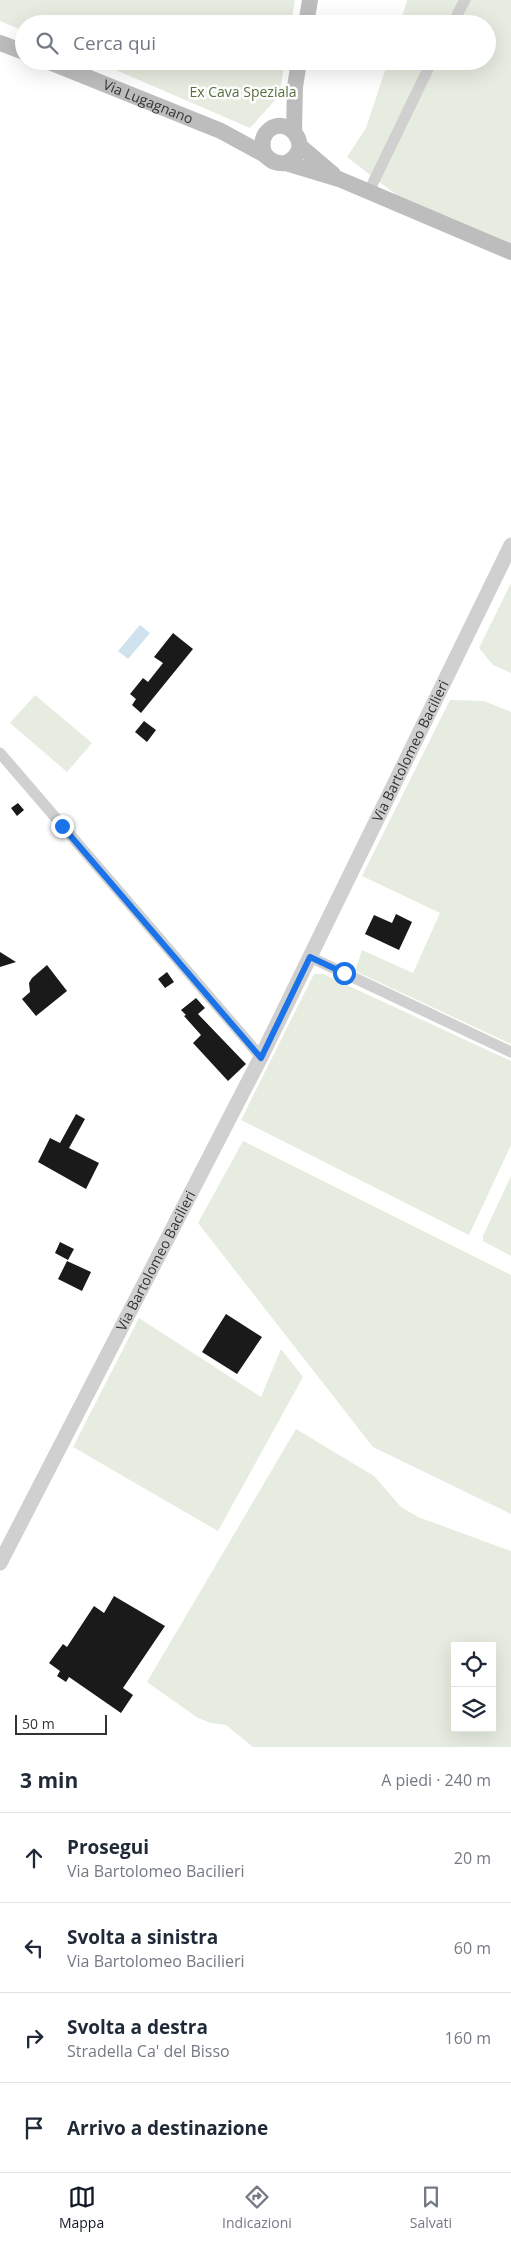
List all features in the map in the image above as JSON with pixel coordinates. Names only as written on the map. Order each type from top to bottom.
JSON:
[{"type":"main road","points":[[308,15],[310,0]]},
{"type":"main road","points":[[0,42],[15,48]]},
{"type":"main road","name":"Via Lugagnano","points":[[69,70],[221,131],[278,164],[286,163],[338,178],[511,252]]},
{"type":"main road","points":[[286,163],[296,157],[285,134],[298,70]]},
{"type":"main road","name":"Via Lugagnano","points":[[221,131],[285,134],[338,178]]},
{"type":"main road","points":[[265,155],[262,144],[285,134]]},
{"type":"street","points":[[457,15],[465,0]]},
{"type":"street","points":[[369,191],[428,70]]},
{"type":"street","name":"Via Bartolomeo Bacilieri","points":[[0,1563],[261,1058],[511,545]]},
{"type":"street","points":[[0,753],[261,1058]]},
{"type":"street","points":[[310,957],[511,1052]]},
{"type":"green space","points":[[0,0],[295,0],[292,15],[15,15],[15,27],[0,21]]},
{"type":"green space","points":[[407,0],[511,0],[511,246],[403,200],[347,157],[366,128],[385,70],[496,70],[496,15],[403,15]]},
{"type":"green space","name":"Ex Cava Speziala","points":[[116,70],[283,70],[279,96],[250,128]]},
{"type":"green space","points":[[511,583],[511,673],[493,665],[479,648]]},
{"type":"green space","points":[[35,695],[92,743],[67,772],[10,723]]},
{"type":"green space","points":[[450,700],[484,701],[511,712],[511,1044],[355,971],[362,950],[413,973],[440,913],[362,876]]},
{"type":"green space","points":[[314,974],[323,974],[511,1061],[511,1145],[469,1235],[241,1120]]},
{"type":"green space","points":[[243,1141],[511,1275],[511,1514],[373,1447],[198,1223]]},
{"type":"green space","points":[[511,1176],[511,1256],[483,1241],[483,1236]]},
{"type":"green space","points":[[139,1318],[261,1397],[281,1349],[303,1377],[218,1531],[73,1447]]},
{"type":"green space","points":[[296,1429],[374,1476],[401,1507],[418,1517],[511,1551],[511,1747],[253,1747],[226,1725],[211,1723],[198,1718],[147,1682]]},
{"type":"water","points":[[140,625],[150,633],[128,659],[118,651]]},
{"type":"building","points":[[173,633],[193,649],[141,713],[132,705],[136,699],[130,694],[143,678],[148,682],[163,663],[154,657]]},
{"type":"building","points":[[144,721],[156,730],[147,742],[135,732]]},
{"type":"building","points":[[18,803],[24,810],[17,816],[11,808]]},
{"type":"building","points":[[396,914],[412,922],[399,950],[365,934],[374,915],[392,923]]},
{"type":"building","points":[[0,952],[16,962],[0,967]]},
{"type":"building","points":[[47,965],[67,991],[36,1016],[22,999],[30,992],[29,983],[32,978]]},
{"type":"building","points":[[167,972],[174,982],[165,988],[158,979]]},
{"type":"building","points":[[196,998],[205,1008],[198,1014],[246,1064],[228,1081],[193,1043],[201,1035],[181,1010]]},
{"type":"building","points":[[76,1114],[85,1119],[69,1148],[99,1163],[86,1189],[38,1162],[50,1138],[60,1143]]},
{"type":"building","points":[[60,1242],[74,1249],[68,1260],[55,1253]]},
{"type":"building","points":[[67,1261],[91,1272],[82,1291],[58,1279]]},
{"type":"building","points":[[226,1314],[262,1337],[237,1374],[202,1352]]},
{"type":"building","points":[[114,1596],[165,1626],[123,1688],[133,1695],[121,1713],[69,1677],[66,1682],[57,1676],[60,1671],[49,1663],[63,1644],[67,1647],[94,1606],[104,1613]]},
{"type":"route","points":[[62,826],[261,1058],[310,957],[344,973]]}]
